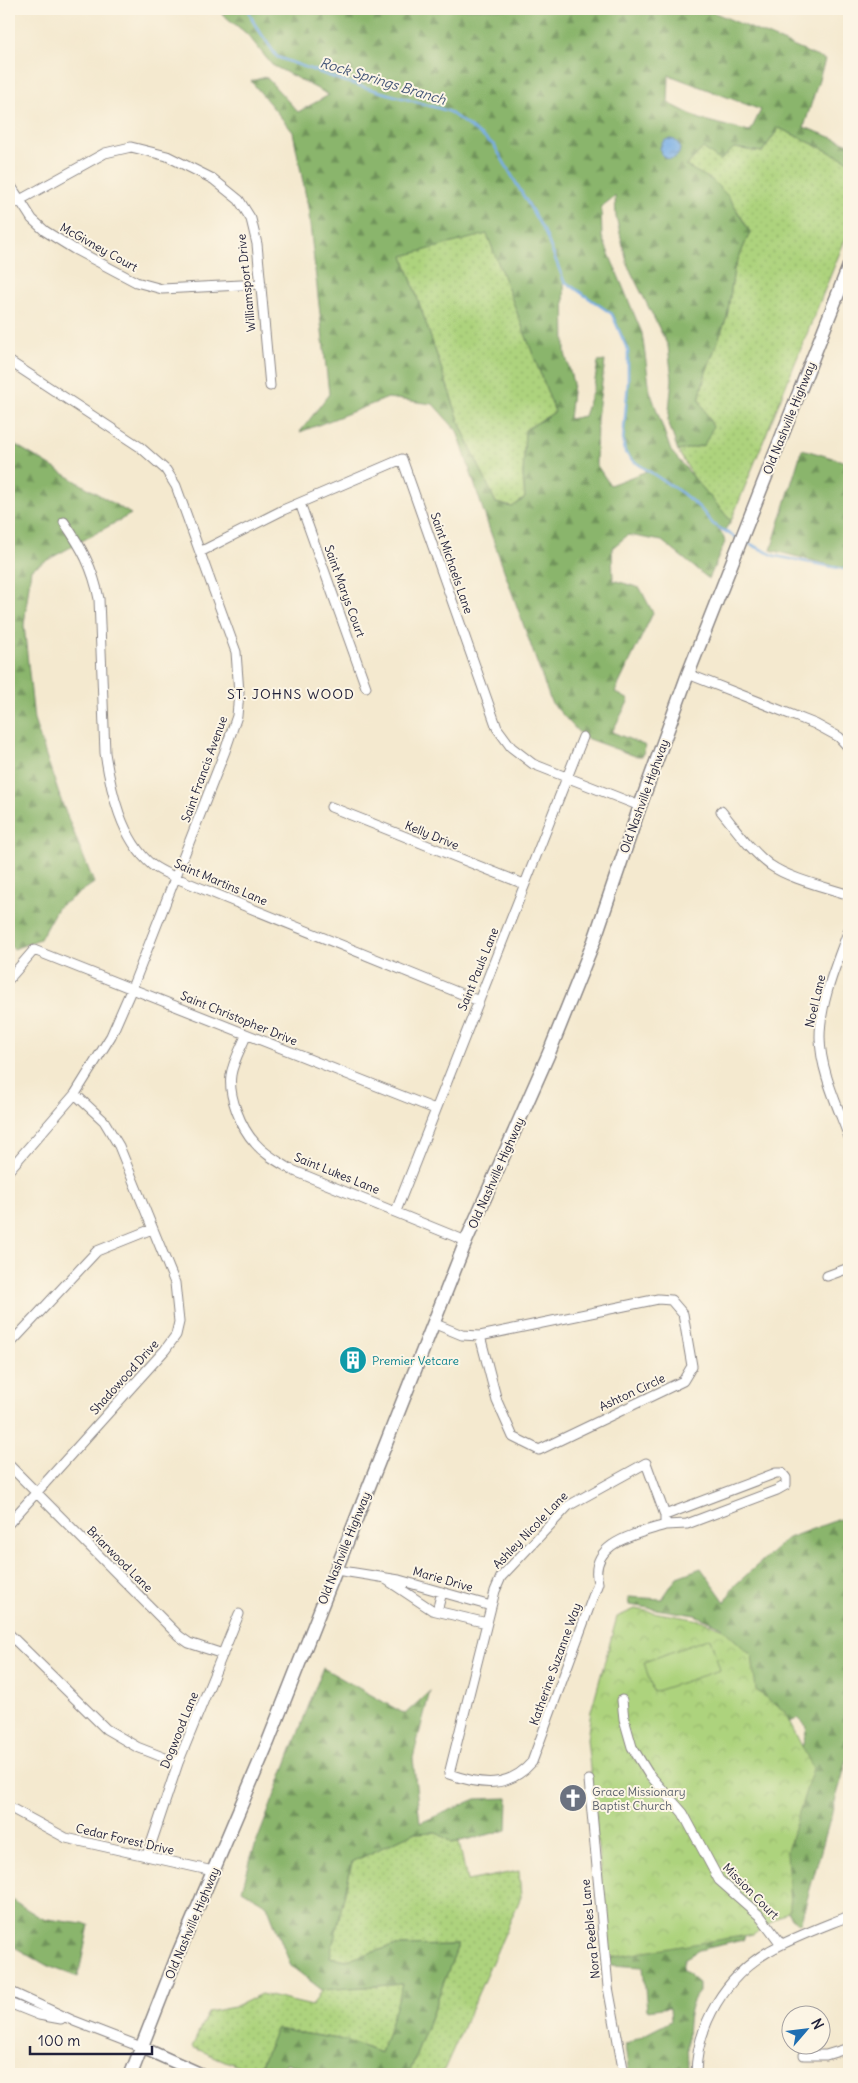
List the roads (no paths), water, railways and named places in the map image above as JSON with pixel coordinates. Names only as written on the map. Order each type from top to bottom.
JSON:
[{"type":"main road","name":"Old Nashville Highway","points":[[130,2074],[268,1742],[466,1241],[549,1053],[594,941],[688,674],[849,266]]},
{"type":"street","name":"Williamsport Drive","points":[[9,206],[105,153],[131,147],[166,156],[214,179],[243,204],[251,219],[258,244],[270,386]]},
{"type":"street","name":"McGivney Court","points":[[9,183],[18,200],[32,218],[46,231],[74,249],[136,282],[162,289],[261,284]]},
{"type":"street","name":"Saint Francis Avenue","points":[[9,361],[140,447],[160,464],[176,486],[236,652],[239,693],[237,716],[176,878],[111,1036],[75,1094],[9,1170]]},
{"type":"street","name":"Saint Michaels Lane","points":[[200,552],[300,503],[402,459],[497,728],[511,747],[533,764],[640,806]]},
{"type":"street","name":"Saint Marys Court","points":[[300,503],[366,687]]},
{"type":"street","name":"Saint Martins Lane","points":[[64,522],[84,550],[95,582],[99,600],[105,753],[112,788],[124,825],[137,848],[154,866],[176,878],[479,1000]]},
{"type":"street","points":[[688,674],[815,724],[838,736],[849,748]]},
{"type":"street","name":"Saint Pauls Lane","points":[[396,1211],[524,884],[584,737]]},
{"type":"street","name":"Kelly Drive","points":[[331,807],[473,866],[524,884]]},
{"type":"street","points":[[721,811],[748,844],[771,865],[800,878],[849,895]]},
{"type":"street","name":"Noel Lane","points":[[849,929],[828,991],[820,1036],[825,1066],[849,1137]]},
{"type":"street","name":"Saint Christopher Drive","points":[[9,979],[34,950],[132,988],[246,1036],[435,1109]]},
{"type":"street","name":"Saint Lukes Lane","points":[[246,1036],[231,1076],[232,1095],[241,1119],[254,1142],[267,1155],[292,1170],[466,1241]]},
{"type":"street","name":"Shadowood Drive","points":[[9,1523],[176,1335],[179,1322],[177,1293],[171,1272],[112,1133],[95,1111],[75,1094]]},
{"type":"street","points":[[9,1345],[97,1251],[152,1229]]},
{"type":"street","points":[[827,1276],[849,1268]]},
{"type":"street","name":"Ashton Circle","points":[[433,1323],[462,1335],[480,1336],[658,1299],[671,1300],[683,1314],[692,1366],[683,1381],[539,1450],[513,1437],[497,1400],[480,1336]]},
{"type":"street","name":"Ashley Nicole Lane","points":[[452,1762],[491,1606],[501,1577],[568,1506],[646,1463],[665,1515]]},
{"type":"street","name":"Briarwood Lane","points":[[9,1465],[179,1636],[189,1643],[223,1654]]},
{"type":"street","points":[[782,1473],[786,1478],[786,1485],[777,1490],[687,1524],[665,1525],[665,1515],[776,1474],[782,1473]]},
{"type":"street","name":"Katherine Suzanne Way","points":[[452,1762],[449,1774],[474,1783],[501,1782],[524,1771],[528,1767],[532,1762],[598,1583],[596,1574],[602,1553],[617,1540],[665,1525]]},
{"type":"street","name":"Marie Drive","points":[[336,1570],[387,1580],[400,1580],[491,1606]]},
{"type":"street","name":"Marie Drive","points":[[387,1580],[437,1611],[487,1623]]},
{"type":"street","points":[[437,1611],[442,1592]]},
{"type":"street","name":"Dogwood Lane","points":[[147,1856],[178,1763],[238,1614]]},
{"type":"street","points":[[9,1634],[106,1729],[137,1748],[178,1763]]},
{"type":"street","name":"Mission Court","points":[[622,1700],[624,1720],[632,1746],[643,1766],[683,1813],[719,1880],[761,1917],[781,1944]]},
{"type":"street","name":"Nora Peebles Lane","points":[[589,1780],[608,1987],[624,2074]]},
{"type":"street","name":"Cedar Forest Drive","points":[[9,1807],[66,1838],[213,1872]]},
{"type":"street","points":[[696,2074],[699,2047],[708,2017],[734,1980],[766,1953],[781,1944],[849,1916]]},
{"type":"street","points":[[9,1991],[74,2021],[141,2047],[201,2074]]},
{"type":"street","points":[[9,2003],[39,2015],[74,2021]]},
{"type":"street","points":[[830,2054],[849,2048]]},
{"type":"water","points":[[670,139],[677,142],[680,149],[677,156],[670,159],[663,156],[660,149],[663,142]]},
{"type":"waterway","name":"Rock Springs Branch","points":[[248,9],[254,23],[277,57],[343,81],[448,111],[494,145],[545,233],[564,281],[612,314],[628,351],[628,383],[623,441],[625,452],[632,460],[682,493],[700,508],[713,524],[736,538]]},
{"type":"waterway","name":"Rock Springs Branch","points":[[744,541],[775,556],[849,570]]},
{"type":"place","name":"Premier Vetcare","points":[[353,1360]]},
{"type":"place","name":"Grace Missionary Baptist Church","points":[[573,1798]]},
{"type":"district","name":"ST. JOHNS WOOD","points":[[291,694]]}]
